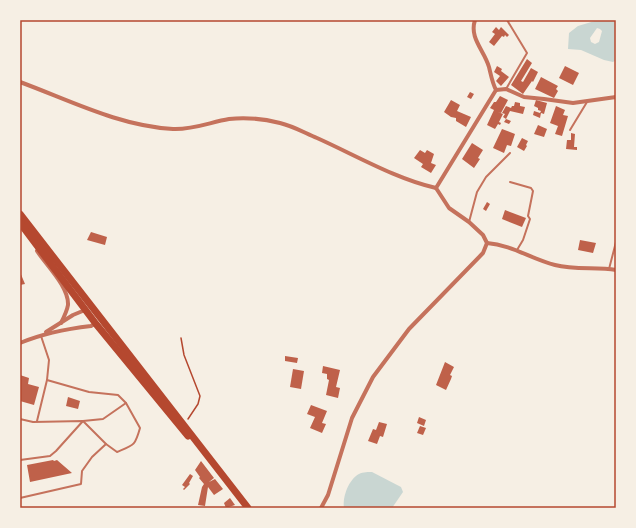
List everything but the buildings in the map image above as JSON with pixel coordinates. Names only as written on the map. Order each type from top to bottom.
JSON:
[{"type":"main road","points":[[20,214],[186,426],[248,508]]},
{"type":"main road","points":[[20,225],[96,324],[177,424],[214,464]]},
{"type":"street","points":[[475,20],[473,31],[476,41],[489,65],[492,82],[496,90]]},
{"type":"street","points":[[20,82],[98,112],[155,127],[174,129],[194,127],[230,119],[267,120],[282,124],[418,184],[436,188],[449,208],[469,222],[483,235],[487,243],[483,253],[408,329],[373,377],[352,418],[330,488],[321,508]]},
{"type":"street","points":[[496,90],[506,90],[524,97],[573,103],[616,97]]},
{"type":"street","points":[[436,188],[496,90]]},
{"type":"street","points":[[20,225],[46,264],[63,285],[68,306],[61,323]]},
{"type":"street","points":[[487,243],[498,244],[517,250],[537,260],[556,265],[572,268],[616,270]]},
{"type":"street","points":[[82,293],[87,306],[125,355],[144,373]]},
{"type":"street","points":[[40,335],[73,314],[85,310],[95,315]]},
{"type":"street","points":[[20,343],[58,330],[96,324],[95,315]]},
{"type":"lane","points":[[506,90],[527,53],[507,20]]},
{"type":"lane","points":[[570,130],[587,101]]},
{"type":"lane","points":[[469,222],[477,192],[486,177],[510,153]]},
{"type":"lane","points":[[510,182],[531,188],[533,191],[528,216],[530,219],[523,240],[517,250]]},
{"type":"lane","points":[[609,269],[616,242]]},
{"type":"lane","points":[[37,421],[49,360],[40,335]]},
{"type":"lane","points":[[46,380],[89,392],[118,395],[126,403],[140,428],[137,441],[130,447],[117,452],[106,444],[83,421]]},
{"type":"lane","points":[[20,419],[33,422],[103,419],[126,403]]},
{"type":"lane","points":[[20,460],[50,456],[83,421]]},
{"type":"lane","points":[[20,498],[81,484],[82,471],[92,457],[106,444]]},
{"type":"path","points":[[181,338],[184,355],[200,396],[198,404],[189,417],[186,426]]},
{"type":"shaded area","points":[[598,20],[616,20],[616,60],[613,62],[604,60],[581,50],[568,49],[569,33],[578,26]],"holes":[[[597,28],[602,31],[599,42],[595,44],[591,42],[590,38]]]},
{"type":"shaded area","points":[[372,472],[401,487],[403,492],[392,508],[344,508],[345,494],[349,484],[355,476],[361,473]]}]
